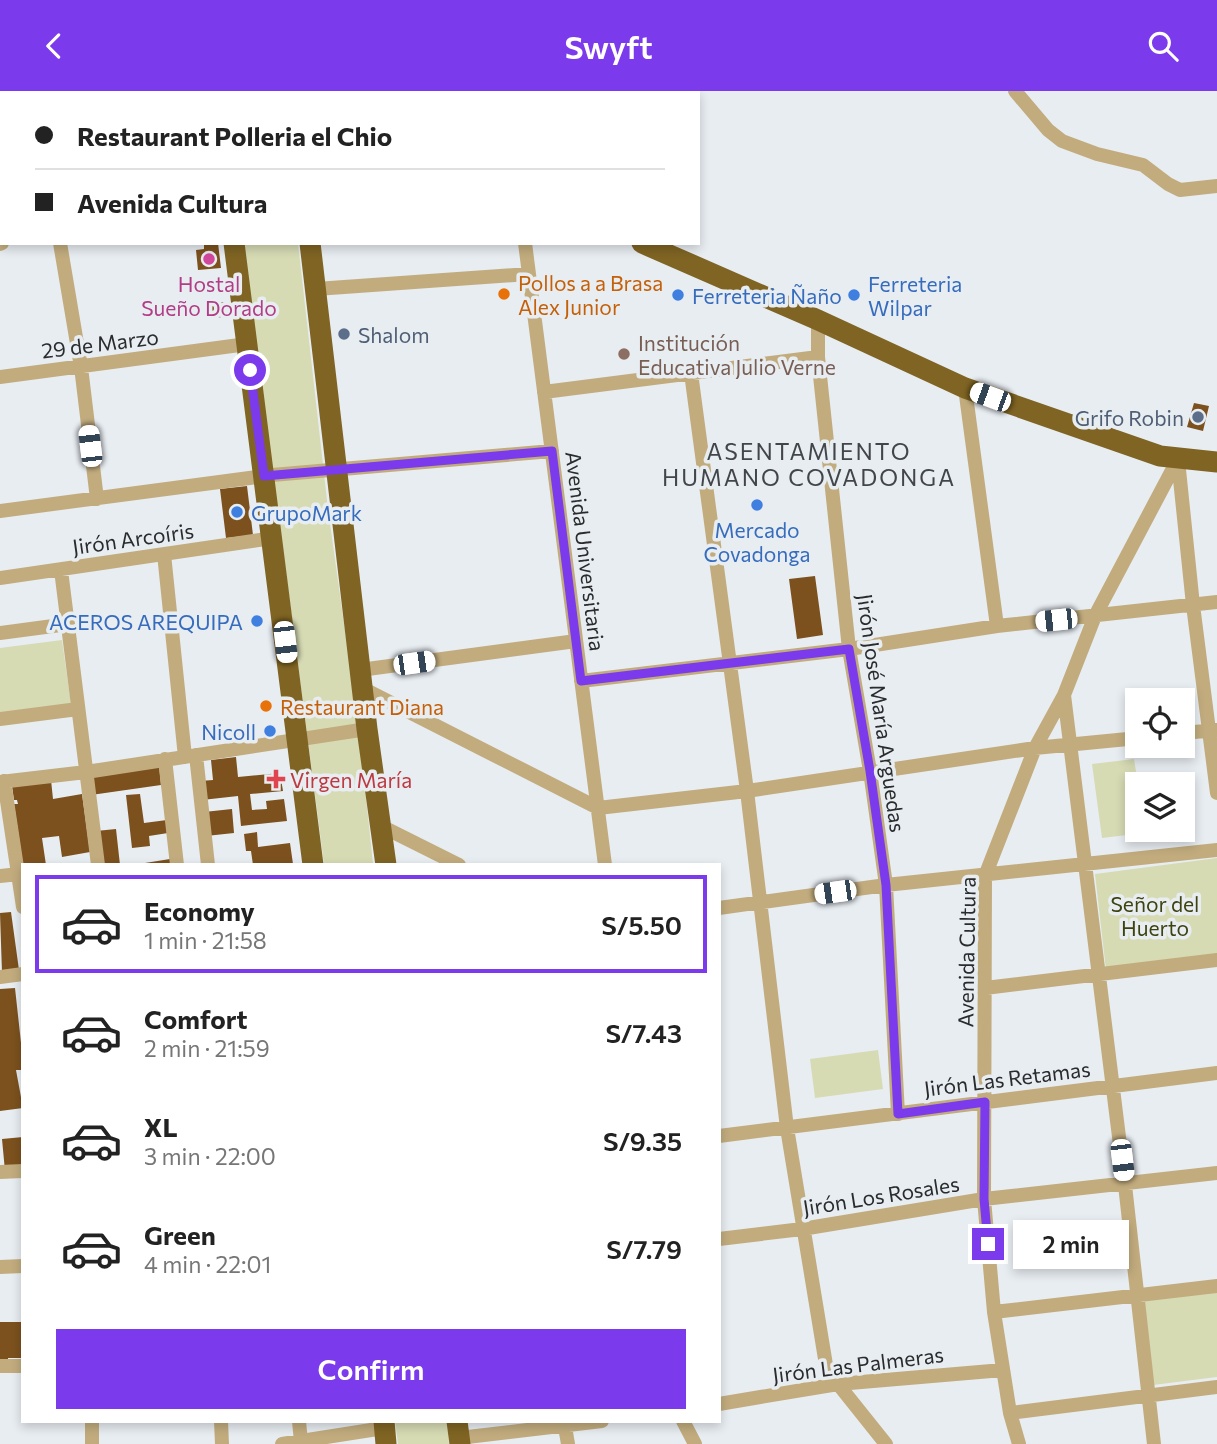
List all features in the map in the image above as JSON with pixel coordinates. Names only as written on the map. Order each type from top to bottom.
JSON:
[{"type":"highway","points":[[234,245],[313,863]]},
{"type":"highway","points":[[310,245],[367,729],[386,863]]},
{"type":"highway","points":[[647,245],[965,388],[1160,456],[1217,462]]},
{"type":"street","points":[[1015,91],[1048,130],[1062,141],[1097,154],[1143,165],[1180,190],[1217,186]]},
{"type":"street","points":[[60,245],[81,367],[97,499]]},
{"type":"street","name":"Avenida Universitaria","points":[[525,245],[605,863]]},
{"type":"street","points":[[316,289],[529,274]]},
{"type":"street","name":"Jirón José María Arguedas","points":[[818,320],[818,357],[849,649],[886,885],[898,1114]]},
{"type":"street","name":"29 de Marzo","points":[[0,377],[247,344]]},
{"type":"street","points":[[544,392],[818,357]]},
{"type":"street","points":[[691,373],[747,791],[787,1128],[827,1371],[886,1444]]},
{"type":"street","points":[[965,388],[997,626]]},
{"type":"street","points":[[0,511],[264,476],[552,451]]},
{"type":"street","points":[[1178,459],[1193,605],[1213,730],[1217,793]]},
{"type":"street","name":"Avenida Cultura","points":[[1019,1444],[1010,1413],[994,1312],[984,1199],[985,876],[1035,748],[1065,695],[1095,616],[1178,459]]},
{"type":"street","name":"Jirón Arcoíris","points":[[0,578],[273,538]]},
{"type":"street","points":[[164,554],[208,863]]},
{"type":"street","points":[[61,570],[98,863]]},
{"type":"street","points":[[581,681],[849,649],[997,626],[1217,602]]},
{"type":"street","points":[[0,633],[68,624]]},
{"type":"street","points":[[361,679],[576,641]]},
{"type":"street","points":[[361,679],[597,808],[747,791],[1035,748],[1125,739]]},
{"type":"street","points":[[1065,695],[1154,1444]]},
{"type":"street","points":[[0,719],[78,709]]},
{"type":"street","points":[[21,890],[2,781],[86,772],[367,729]]},
{"type":"street","points":[[1195,732],[1213,730]]},
{"type":"street","points":[[165,759],[177,863]]},
{"type":"street","points":[[381,826],[455,863]]},
{"type":"street","points":[[721,908],[886,885],[1217,850]]},
{"type":"street","points":[[0,876],[19,874]]},
{"type":"street","points":[[985,988],[1217,960]]},
{"type":"street","points":[[0,977],[21,974]]},
{"type":"street","name":"Jirón Las Retamas","points":[[721,1136],[1217,1073]]},
{"type":"street","points":[[0,1164],[0,1172],[21,1171]]},
{"type":"street","name":"Jirón Los Rosales","points":[[721,1239],[802,1229],[984,1199],[1217,1173]]},
{"type":"street","points":[[0,1267],[21,1266]]},
{"type":"street","points":[[994,1312],[1217,1286]]},
{"type":"street","points":[[0,1366],[21,1366]]},
{"type":"street","name":"Jirón Las Palmeras","points":[[721,1404],[838,1384],[1003,1370]]},
{"type":"street","points":[[1010,1413],[1217,1387]]},
{"type":"street","points":[[92,1423],[92,1444]]},
{"type":"street","points":[[221,1423],[222,1444]]},
{"type":"street","points":[[299,1423],[301,1442]]},
{"type":"street","points":[[684,1423],[695,1444]]},
{"type":"street","points":[[459,1434],[565,1424],[568,1444]]},
{"type":"street","points":[[282,1444],[385,1431]]},
{"type":"green space","points":[[243,245],[298,245],[328,509],[359,731],[373,863],[324,863]]},
{"type":"green space","points":[[62,640],[71,704],[0,713],[0,648]]},
{"type":"green space","points":[[1134,759],[1136,772],[1125,772],[1125,835],[1102,838],[1092,764]]},
{"type":"green space","name":"Señor del Huerto","points":[[1217,858],[1217,956],[1106,970],[1095,874]]},
{"type":"green space","points":[[878,1050],[883,1089],[815,1098],[810,1059]]},
{"type":"green space","points":[[1217,1291],[1217,1377],[1153,1385],[1144,1299]]},
{"type":"green space","points":[[395,1423],[447,1423],[449,1444],[398,1444]]},
{"type":"building","name":"Hostal Sueño Dorado","points":[[204,245],[218,245],[221,268],[198,270],[196,250],[204,249]]},
{"type":"building","points":[[224,302],[225,317],[206,318],[205,304]]},
{"type":"building","name":"Grifo Robin","points":[[1194,403],[1209,406],[1203,431],[1187,427]]},
{"type":"building","name":"GrupoMark","points":[[247,486],[253,535],[226,538],[220,489]]},
{"type":"building","points":[[815,576],[823,635],[797,639],[789,579]]},
{"type":"building","points":[[236,757],[238,777],[280,773],[283,791],[250,794],[252,810],[267,809],[266,801],[284,799],[287,821],[241,826],[238,796],[202,800],[200,781],[213,780],[211,760]]},
{"type":"building","points":[[159,765],[161,785],[91,795],[89,774]]},
{"type":"building","points":[[51,780],[53,799],[82,794],[90,852],[62,857],[59,836],[42,838],[46,863],[23,863],[14,804],[18,804],[17,800],[14,800],[12,786]]},
{"type":"building","points":[[140,794],[144,823],[167,820],[168,833],[149,836],[150,846],[132,848],[126,795]]},
{"type":"building","points":[[232,809],[234,833],[206,836],[204,812]]},
{"type":"building","points":[[116,829],[120,863],[99,863],[96,831]]},
{"type":"building","points":[[257,832],[258,847],[290,843],[293,863],[253,863],[251,851],[246,851],[244,834]]},
{"type":"building","points":[[170,859],[171,863],[145,863]]},
{"type":"building","points":[[11,912],[19,970],[2,973],[0,913]]},
{"type":"building","points":[[15,988],[21,1043],[21,1070],[16,1070],[21,1108],[0,1111],[0,989]]},
{"type":"building","points":[[21,1137],[21,1170],[5,1171],[2,1139]]},
{"type":"building","points":[[0,1322],[21,1322],[21,1358],[8,1358],[8,1365],[0,1365]]},
{"type":"place","name":"Hostal Sueño Dorado","points":[[209,259]]},
{"type":"place","name":"Pollos a a Brasa Alex Junior","points":[[504,294]]},
{"type":"place","name":"Ferreteria Ñaño","points":[[678,295]]},
{"type":"place","name":"Ferreteria Wilpar","points":[[854,295]]},
{"type":"place","name":"Shalom","points":[[344,334]]},
{"type":"place","name":"Institución Educativa Julio Verne","points":[[624,354]]},
{"type":"place","name":"Grifo Robin","points":[[1198,417]]},
{"type":"place","name":"Mercado Covadonga","points":[[757,505]]},
{"type":"place","name":"GrupoMark","points":[[237,512]]},
{"type":"place","name":"ACEROS AREQUIPA","points":[[257,621]]},
{"type":"place","name":"Restaurant Diana","points":[[266,706]]},
{"type":"place","name":"Nicoll","points":[[270,731]]},
{"type":"place","name":"Virgen María","points":[[276,779]]},
{"type":"district","name":"ASENTAMIENTO HUMANO COVADONGA","points":[[809,464]]},
{"type":"route","points":[[250,370],[264,476],[552,451],[581,681],[849,649],[886,885],[898,1114],[985,1102],[984,1199],[988,1244]]}]
